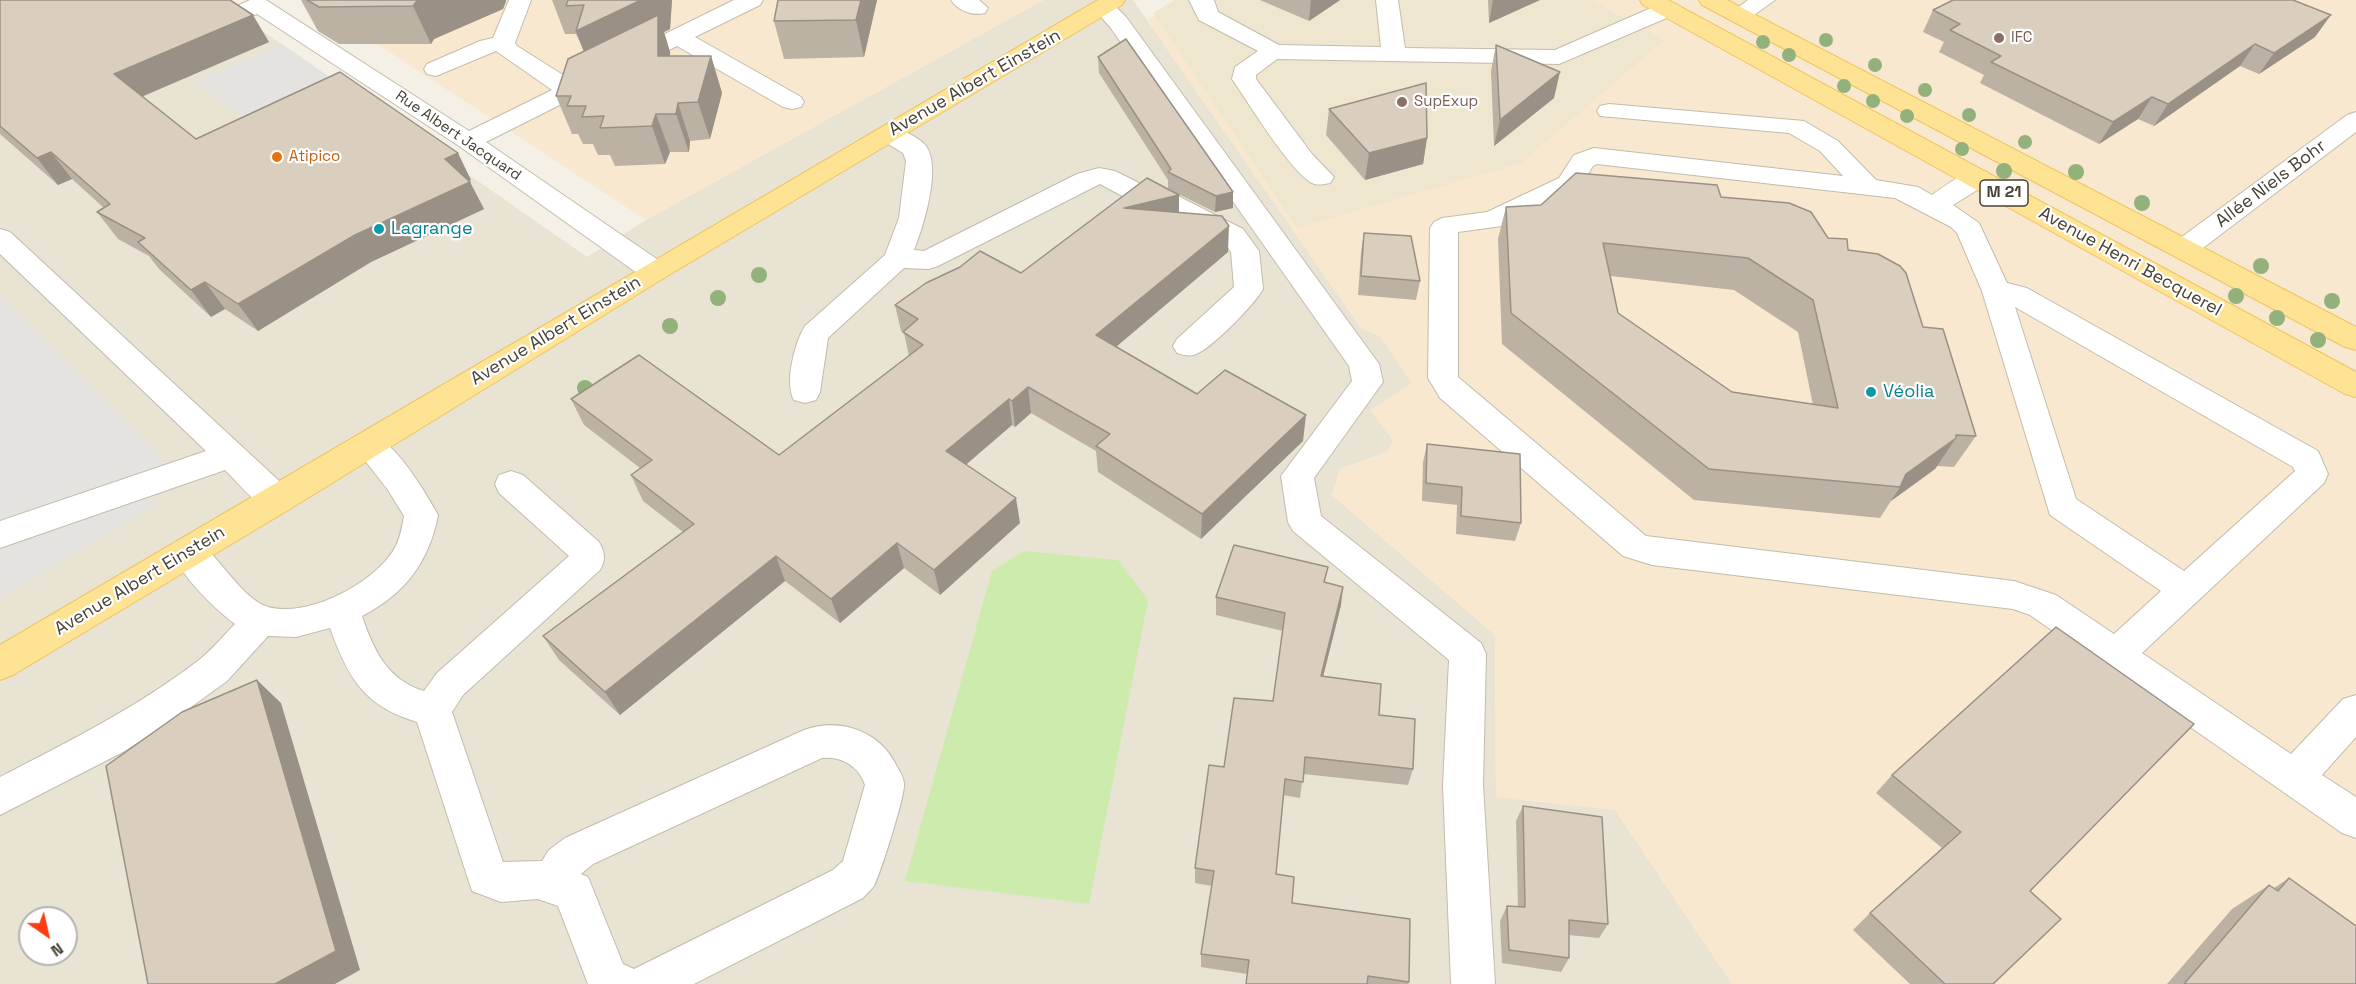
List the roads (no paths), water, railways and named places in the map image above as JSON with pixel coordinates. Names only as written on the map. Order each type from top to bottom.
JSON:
[{"type":"main road","name":"Avenue Henri Becquerel","points":[[1710,0],[2356,340]]},
{"type":"main road","name":"Avenue Albert Einstein","points":[[0,663],[278,500],[654,271],[1109,3]]},
{"type":"main road","name":"Avenue Henri Becquerel","points":[[1660,5],[2356,386]]},
{"type":"street","points":[[503,44],[520,0]]},
{"type":"street","points":[[468,141],[752,0]]},
{"type":"street","points":[[1200,0],[1205,4],[1207,15],[1269,47],[1272,52]]},
{"type":"street","points":[[1387,0],[1395,55]]},
{"type":"street","points":[[1739,15],[1764,0]]},
{"type":"street","points":[[1109,3],[1118,22],[1364,364],[1368,382],[1297,476],[1305,522],[1468,654],[1463,785],[1473,984]]},
{"type":"street","points":[[1321,177],[1303,160],[1244,79],[1244,72],[1272,52],[1559,57],[1660,5]]},
{"type":"street","name":"Rue Albert Jacquard","points":[[249,7],[468,141],[654,271]]},
{"type":"street","points":[[678,37],[792,102]]},
{"type":"street","points":[[436,69],[488,46],[503,44]]},
{"type":"street","points":[[503,44],[508,51],[570,90]]},
{"type":"street","points":[[1609,111],[1796,126],[1829,146],[1868,187]]},
{"type":"street","name":"Allée Niels Bohr","points":[[2185,248],[2356,120]]},
{"type":"street","points":[[805,392],[810,345],[815,333],[897,259],[913,218],[919,161],[915,149],[889,134]]},
{"type":"street","points":[[2186,590],[2062,506],[1996,291],[1969,229],[1961,221],[1909,193],[1594,156],[1583,161],[1569,184],[1534,201],[1492,220],[1452,224],[1444,228],[1443,378],[1451,390],[1635,546],[1652,551],[2014,595],[2043,605],[2296,776],[2356,820]]},
{"type":"street","points":[[897,259],[915,262],[928,260],[1086,180],[1099,176],[1106,177],[1135,192],[1153,194],[1233,235],[1245,251],[1249,289],[1232,308],[1188,346]]},
{"type":"street","points":[[1933,206],[1978,178]]},
{"type":"street","points":[[0,238],[278,500]]},
{"type":"street","points":[[1996,291],[2017,295],[2307,460],[2312,474],[2117,654]]},
{"type":"street","points":[[188,552],[247,613],[261,620],[289,623],[320,617],[342,609],[382,586],[406,560],[417,537],[420,515],[418,508],[369,445]]},
{"type":"street","points":[[0,536],[229,456]]},
{"type":"street","points":[[432,710],[450,684],[588,560],[586,552],[512,484]]},
{"type":"street","points":[[342,609],[358,658],[380,686],[409,704],[432,710]]},
{"type":"street","points":[[0,796],[109,740],[167,703],[214,670],[261,620]]},
{"type":"street","points":[[432,710],[487,877],[501,882],[538,879],[573,891],[608,979],[618,984]]},
{"type":"street","points":[[2296,776],[2356,711]]},
{"type":"street","points":[[552,882],[563,864],[579,851],[818,742],[833,738],[865,751],[882,771],[885,785],[860,872],[848,884],[649,984]]},
{"type":"place","name":"IFC","points":[[1999,38]]},
{"type":"place","name":"SupExup","points":[[1402,102]]},
{"type":"place","name":"Atipico","points":[[277,157]]},
{"type":"place","name":"Lagrange","points":[[379,229]]},
{"type":"place","name":"Véolia","points":[[1871,392]]}]
